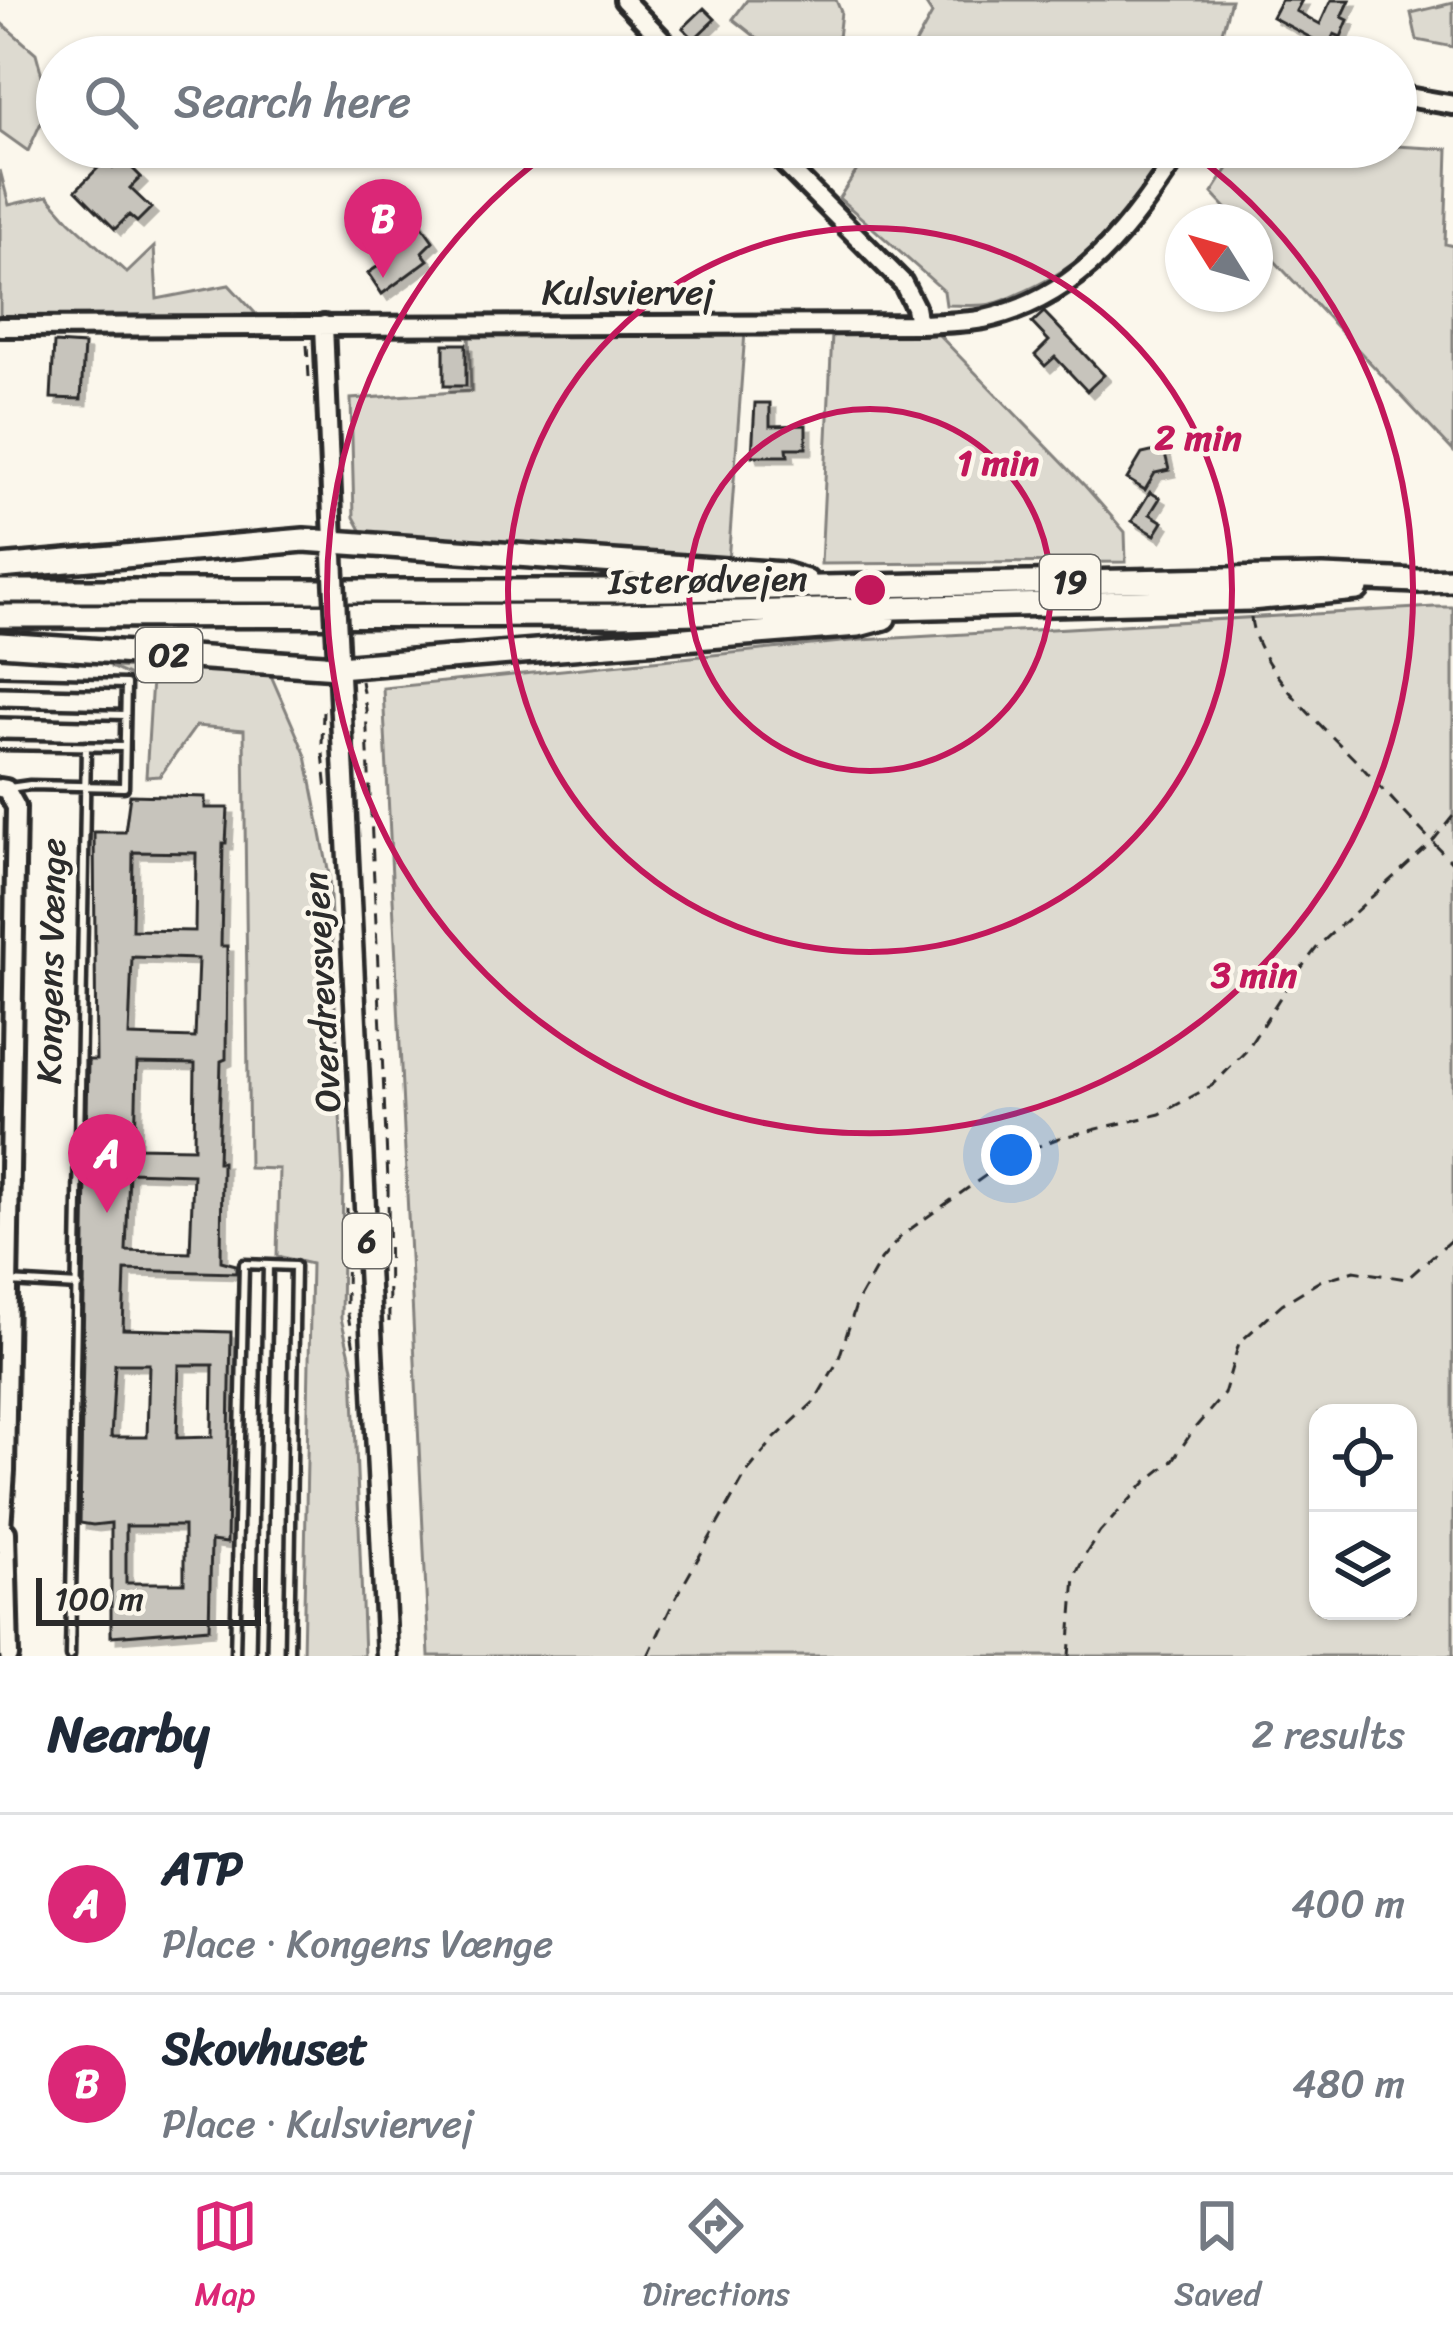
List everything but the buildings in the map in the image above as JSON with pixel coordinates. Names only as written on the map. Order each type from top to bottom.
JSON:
[{"type":"highway","points":[[0,566],[304,540],[333,549],[783,574],[828,588]]},
{"type":"highway","name":"Isterødvejen","points":[[0,592],[828,588],[1323,577],[1453,580]]},
{"type":"highway","name":"Isterødvejen","points":[[0,616],[619,615],[918,609],[1250,599],[1417,581]]},
{"type":"highway","points":[[344,663],[858,625],[918,609]]},
{"type":"highway","name":"O2","points":[[0,644],[344,663]]},
{"type":"main road","name":"Overdrevsvejen","points":[[333,549],[344,663],[387,1656]]},
{"type":"street","points":[[624,0],[659,36]]},
{"type":"street","points":[[1417,99],[1453,105]]},
{"type":"street","points":[[789,168],[903,283],[918,324]]},
{"type":"street","name":"Kulsviervej","points":[[0,327],[980,320],[1046,296],[1082,273],[1140,213],[1170,168]]},
{"type":"street","name":"Overdrevsvejen","points":[[324,325],[333,549]]},
{"type":"street","name":"Kongens Vænge","points":[[3,788],[16,807],[4,1496],[9,1656]]},
{"type":"street","name":"Kongens Vænge","points":[[0,1543],[4,1496]]},
{"type":"lane","points":[[0,682],[126,684],[125,715],[0,712]]},
{"type":"lane","name":"Kongens Vænge","points":[[70,1656],[88,787],[124,787],[125,715]]},
{"type":"lane","points":[[0,745],[124,747]]},
{"type":"lane","points":[[3,788],[88,787],[86,746]]},
{"type":"lane","points":[[235,1656],[244,1264],[295,1266],[289,1656]]},
{"type":"lane","points":[[261,1656],[268,1265]]},
{"type":"lane","points":[[8,1282],[78,1286]]},
{"type":"path","points":[[1250,599],[1252,626],[1261,650],[1287,686],[1453,863]]},
{"type":"path","points":[[344,663],[366,709],[388,1181],[388,1333]]},
{"type":"path","points":[[648,1656],[747,1472],[814,1402],[838,1361],[857,1303],[880,1260],[902,1235],[1013,1156],[1059,1138],[1160,1114],[1213,1084],[1246,1051],[1319,945],[1432,842],[1453,816]]},
{"type":"path","points":[[1069,1656],[1075,1576],[1087,1552],[1147,1481],[1173,1460],[1224,1394],[1239,1343],[1282,1304],[1320,1281],[1354,1271],[1407,1279],[1453,1238]]},
{"type":"shaded area","points":[[747,0],[836,0],[841,12],[838,36],[754,36],[733,19]]},
{"type":"shaded area","points":[[923,0],[1231,0],[1221,36],[920,36],[932,14]]},
{"type":"shaded area","points":[[1453,3],[1453,47],[1417,40],[1411,13]]},
{"type":"shaded area","points":[[0,22],[36,53],[36,134],[28,151],[0,131]]},
{"type":"shaded area","points":[[1417,147],[1448,149],[1445,244],[1453,246],[1453,451],[1273,259],[1273,204],[1222,204],[1212,193],[1228,168],[1417,168]]},
{"type":"shaded area","points":[[858,168],[1156,168],[1126,212],[1074,263],[990,304],[946,305],[944,291],[839,198]]},
{"type":"shaded area","points":[[0,170],[9,205],[48,196],[127,273],[154,247],[157,299],[229,285],[256,314],[0,317]]},
{"type":"shaded area","points":[[745,332],[728,562],[370,533],[361,530],[354,517],[351,399],[471,391],[469,335]]},
{"type":"shaded area","points":[[937,333],[1125,532],[1126,562],[821,564],[832,334]]},
{"type":"shaded area","points":[[1453,607],[1453,1656],[429,1656],[383,688],[861,640]]},
{"type":"shaded area","points":[[110,667],[269,671],[306,756],[329,875],[343,1179],[341,1318],[353,1368],[364,1656],[303,1656],[311,1264],[277,1256],[279,1169],[249,1168],[244,730],[196,726],[160,776],[146,777],[152,679],[137,679]]},
{"type":"place","name":"Skovhuset","points":[[383,278]]},
{"type":"place","name":"ATP","points":[[107,1213]]}]
